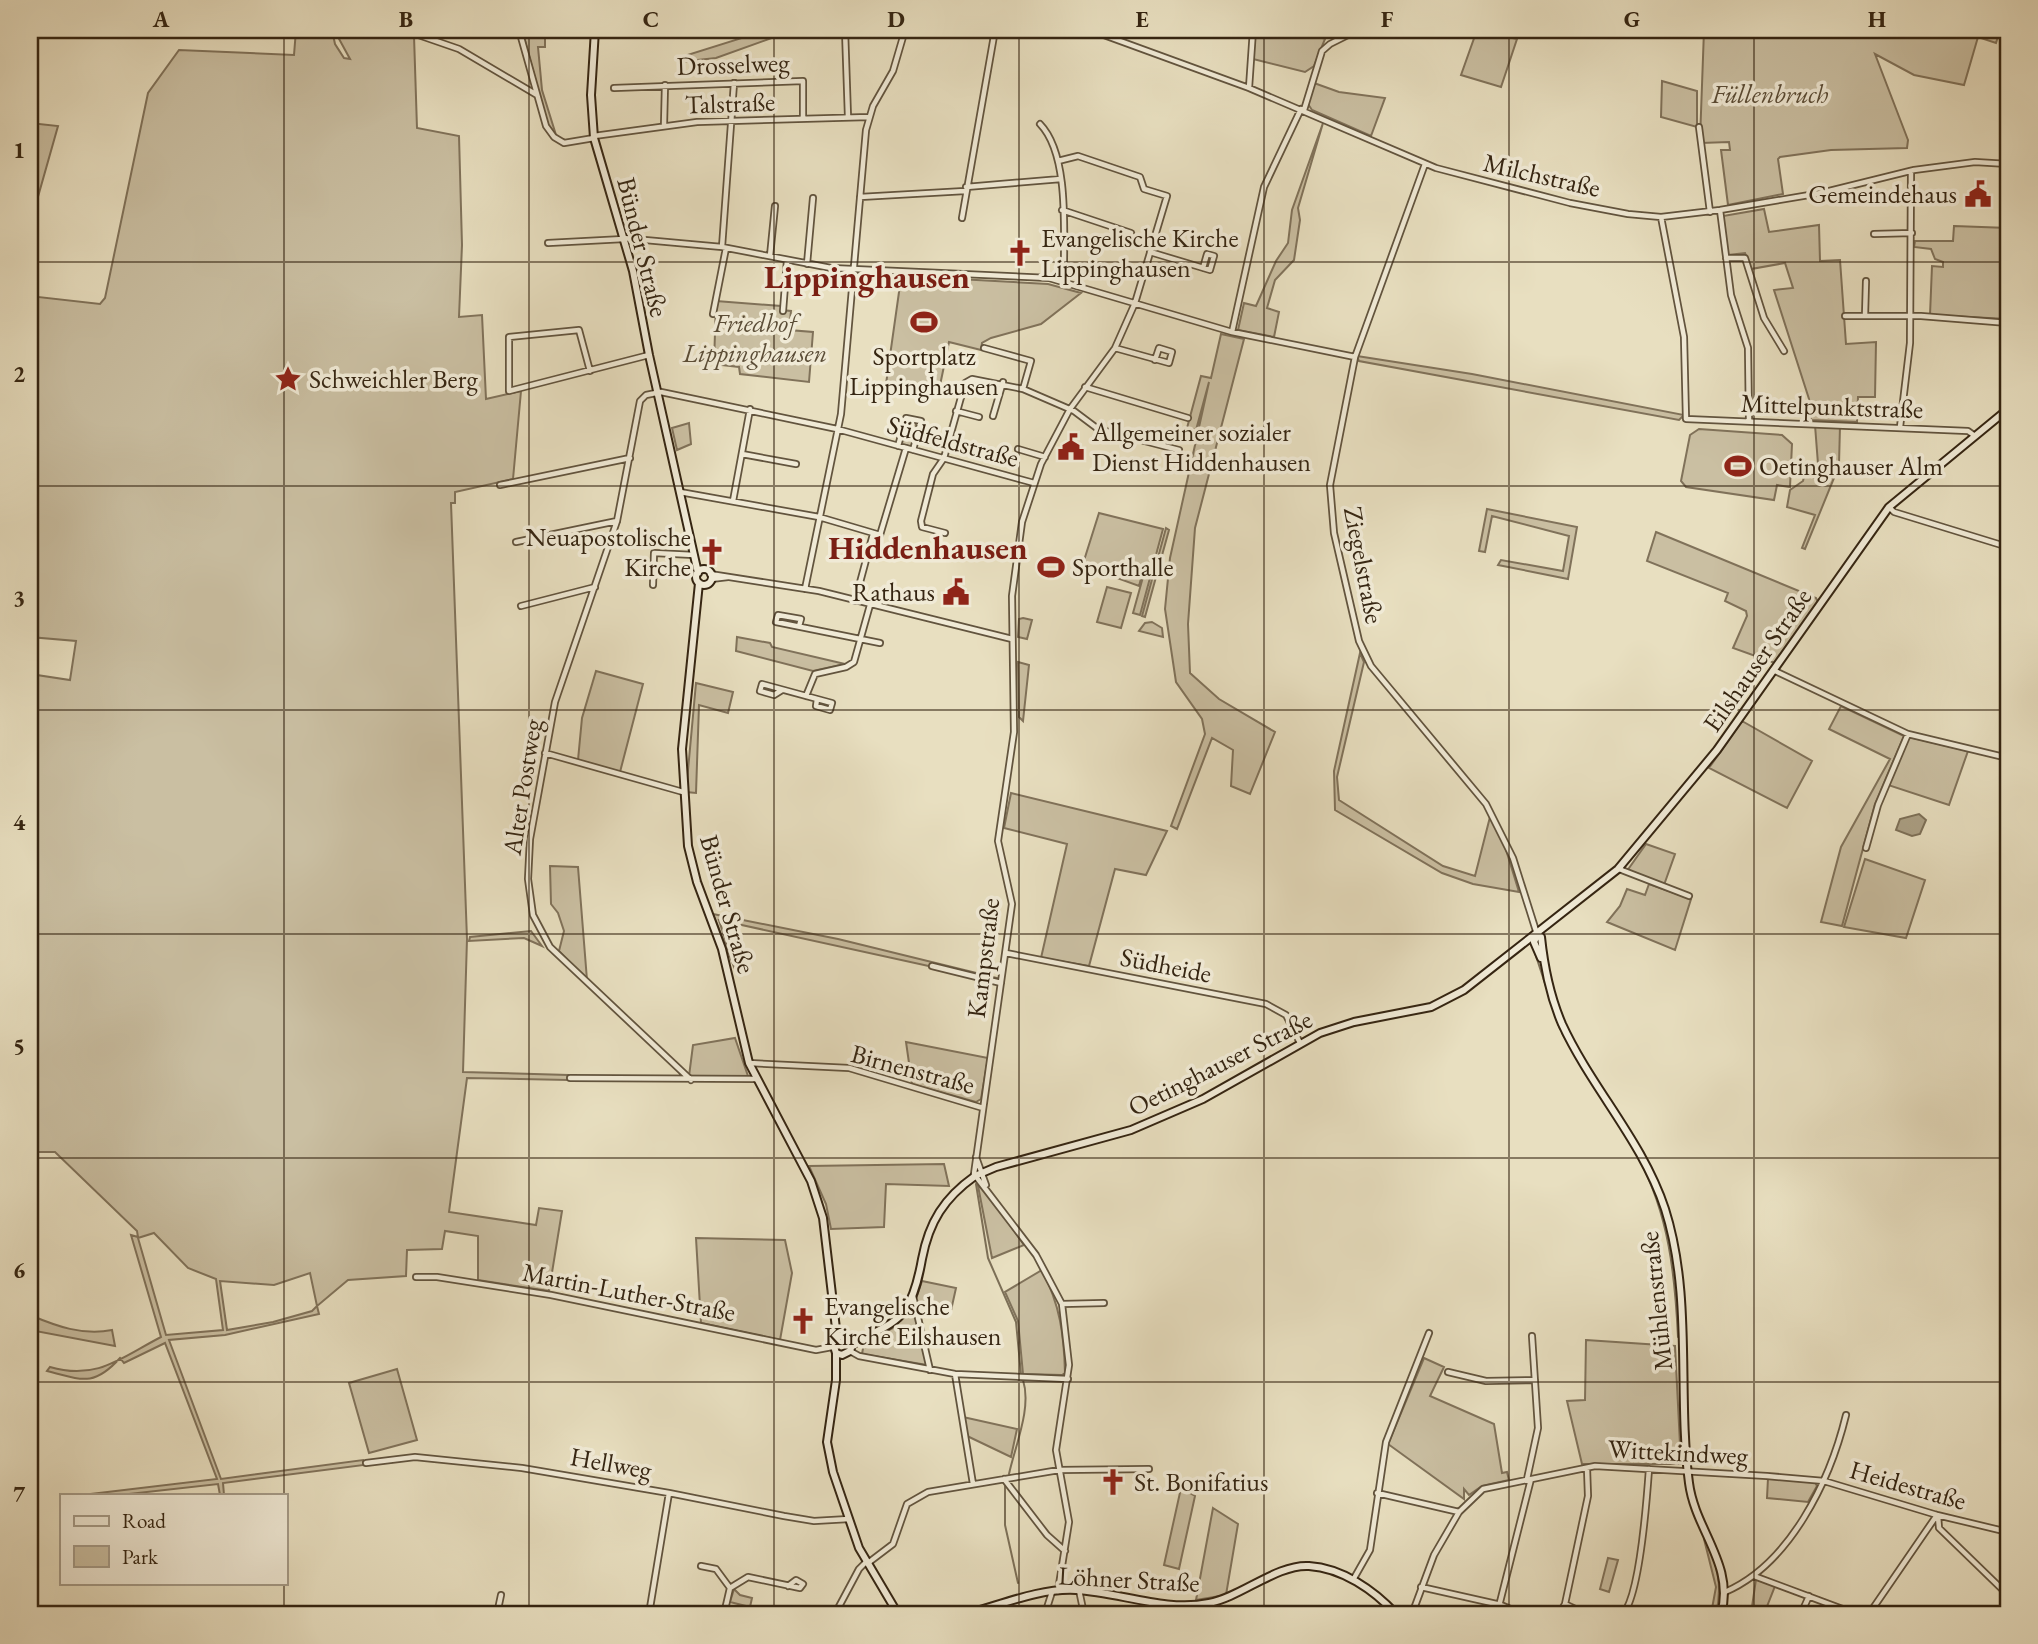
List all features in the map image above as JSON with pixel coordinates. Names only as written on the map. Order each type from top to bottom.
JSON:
[{"type":"street","points":[[30,36],[38,30]]},
{"type":"street","points":[[404,30],[459,49],[537,95]]},
{"type":"street","points":[[519,30],[537,95]]},
{"type":"street","name":"Bünder Straße","points":[[595,30],[591,95],[594,137],[633,271],[649,355],[694,555],[700,571]]},
{"type":"street","points":[[845,30],[848,117]]},
{"type":"street","points":[[805,589],[837,429],[869,117],[893,71],[905,30]]},
{"type":"street","points":[[965,30],[994,36]]},
{"type":"street","points":[[962,218],[995,30]]},
{"type":"street","name":"Milchstraße","points":[[1090,30],[1249,88],[1425,164],[1570,203],[1661,217],[1720,211],[1833,191],[1911,171],[1975,162],[2008,164]]},
{"type":"street","points":[[1114,38],[1117,30]]},
{"type":"street","points":[[1249,88],[1253,30]]},
{"type":"street","points":[[1232,332],[1264,187],[1303,110],[1322,51],[1329,44],[1358,30]]},
{"type":"street","points":[[524,85],[534,80]]},
{"type":"street","name":"Drosselweg","points":[[664,125],[665,85],[803,81],[803,119]]},
{"type":"street","points":[[713,314],[724,248],[734,83]]},
{"type":"street","points":[[614,88],[665,85]]},
{"type":"street","name":"Talstraße","points":[[537,95],[546,125],[558,140],[568,143],[697,121],[869,117]]},
{"type":"street","points":[[1040,124],[1047,131],[1058,162],[1064,281]]},
{"type":"street","points":[[1699,127],[1710,212]]},
{"type":"street","name":"Kampstraße","points":[[975,1176],[1012,895],[998,841],[1014,732],[1014,564],[1022,522],[1045,457],[1070,409],[1115,348],[1135,303],[1167,196],[1144,189],[1140,177],[1078,156],[1058,162]]},
{"type":"street","name":"Ziegelstraße","points":[[1425,164],[1355,357],[1334,461],[1331,517],[1359,641],[1371,666],[1486,804],[1513,858],[1537,934]]},
{"type":"street","points":[[1900,427],[1911,316],[1911,171]]},
{"type":"street","points":[[860,197],[1060,179]]},
{"type":"street","points":[[807,264],[813,198]]},
{"type":"street","points":[[770,256],[775,206]]},
{"type":"street","points":[[1062,210],[1131,233]]},
{"type":"street","points":[[1720,211],[1731,295],[1748,348],[1749,421]]},
{"type":"street","name":"Mittelpunktstraße","points":[[1661,217],[1684,337],[1686,419],[1969,431],[1975,436]]},
{"type":"street","points":[[1874,234],[1912,233]]},
{"type":"street","points":[[548,243],[624,239],[724,248],[807,264],[854,269],[1049,278],[1232,332],[1355,357]]},
{"type":"street","points":[[1150,252],[1203,268]]},
{"type":"street","points":[[1726,258],[1745,258],[1764,318],[1784,351]]},
{"type":"street","points":[[783,311],[787,260]]},
{"type":"street","points":[[1865,316],[1866,281]]},
{"type":"street","points":[[1845,316],[1911,316],[2008,323]]},
{"type":"street","points":[[590,371],[579,330],[509,337],[509,391],[590,371],[649,355]]},
{"type":"street","points":[[984,348],[1031,361],[1023,389]]},
{"type":"street","points":[[1115,348],[1155,360]]},
{"type":"street","points":[[945,533],[922,527],[920,521],[933,474],[944,458],[965,383],[972,379],[1023,389],[1070,409],[1098,429],[1178,450]]},
{"type":"street","points":[[993,416],[1003,383]]},
{"type":"street","points":[[1085,387],[1188,418]]},
{"type":"street","name":"Südfeldstraße","points":[[658,392],[750,408],[837,429],[1034,483]]},
{"type":"street","name":"Alter Postweg","points":[[658,392],[640,401],[617,521],[555,702],[527,865],[530,902],[540,933],[572,971],[691,1080]]},
{"type":"street","points":[[733,501],[750,408]]},
{"type":"street","name":"Eilshauser Straße","points":[[1537,934],[1618,869],[1717,750],[1889,507],[2008,409]]},
{"type":"street","points":[[956,411],[979,417]]},
{"type":"street","points":[[898,446],[906,418],[921,421],[913,450]]},
{"type":"street","points":[[680,492],[819,517],[880,535],[906,448]]},
{"type":"street","points":[[1018,449],[1045,457]]},
{"type":"street","points":[[741,454],[796,464]]},
{"type":"street","points":[[500,485],[630,457]]},
{"type":"street","points":[[1889,507],[1894,512],[2006,546],[2008,526]]},
{"type":"street","points":[[516,542],[617,521]]},
{"type":"street","points":[[855,601],[873,534]]},
{"type":"street","points":[[653,586],[654,553],[694,555]]},
{"type":"street","points":[[700,571],[711,576],[734,577],[805,589],[1012,639]]},
{"type":"street","points":[[700,571],[702,584]]},
{"type":"street","points":[[702,584],[711,576]]},
{"type":"street","name":"Bünder Straße","points":[[702,584],[684,726],[683,792],[692,864],[722,949],[749,1063],[811,1181],[821,1210],[836,1316],[846,1342]]},
{"type":"street","points":[[521,607],[595,587]]},
{"type":"street","points":[[806,696],[815,674],[851,665],[870,605]]},
{"type":"street","points":[[799,626],[801,619],[778,615],[776,622],[880,643]]},
{"type":"street","points":[[1773,670],[1908,734],[2008,758]]},
{"type":"street","points":[[782,690],[817,699]]},
{"type":"street","points":[[1866,848],[1878,804],[1908,734]]},
{"type":"street","points":[[545,753],[683,792]]},
{"type":"street","points":[[1618,869],[1689,896]]},
{"type":"street","name":"Mühlenstraße","points":[[1537,934],[1541,936],[1544,964],[1563,1024],[1636,1144],[1665,1211],[1678,1283],[1688,1469],[1693,1500],[1723,1571],[1725,1592],[1721,1614]]},
{"type":"street","name":"Oetinghauser Straße","points":[[837,1352],[846,1342],[869,1335],[897,1318],[912,1295],[930,1226],[952,1194],[975,1176],[1152,1121],[1203,1099],[1300,1043],[1354,1022],[1431,1007],[1464,990],[1537,934]]},
{"type":"street","name":"Südheide","points":[[1006,953],[1266,1004],[1286,1015],[1300,1043]]},
{"type":"street","points":[[932,966],[1001,983]]},
{"type":"street","name":"Birnenstraße","points":[[749,1063],[849,1068],[983,1108]]},
{"type":"street","points":[[570,1078],[758,1081]]},
{"type":"street","points":[[976,1157],[986,1186]]},
{"type":"street","points":[[975,1176],[986,1186],[1036,1255],[1062,1304],[1068,1379],[1057,1438],[1059,1470],[1069,1509],[1065,1551],[1055,1591],[1045,1614]]},
{"type":"street","name":"Martin-Luther-Straße","points":[[416,1277],[437,1277],[551,1294],[816,1350],[837,1352]]},
{"type":"street","points":[[912,1295],[930,1370]]},
{"type":"street","points":[[1062,1304],[1104,1303]]},
{"type":"street","points":[[1353,1580],[1370,1550],[1386,1442],[1429,1333]]},
{"type":"street","points":[[1497,1614],[1529,1479],[1538,1428],[1532,1336]]},
{"type":"street","points":[[898,1614],[867,1563],[833,1472],[827,1437],[836,1380],[837,1352],[846,1342],[859,1356],[930,1370],[955,1374],[1068,1379]]},
{"type":"street","points":[[1448,1372],[1486,1381],[1535,1380]]},
{"type":"street","points":[[955,1374],[972,1484]]},
{"type":"street","points":[[1824,1481],[1846,1415]]},
{"type":"street","name":"Hellweg","points":[[366,1463],[415,1457],[522,1468],[804,1519],[849,1519]]},
{"type":"street","points":[[1559,1614],[1565,1604],[1588,1496],[1587,1468]]},
{"type":"street","name":"Wittekindweg","points":[[1412,1614],[1434,1555],[1459,1512],[1483,1489],[1587,1468],[1688,1469],[1824,1481]]},
{"type":"street","points":[[835,1614],[859,1569],[893,1544],[903,1513],[912,1499],[928,1492],[1059,1470],[1149,1469]]},
{"type":"street","points":[[1623,1614],[1633,1595],[1646,1521],[1649,1469]]},
{"type":"street","points":[[1004,1479],[1047,1535],[1065,1551]]},
{"type":"street","name":"Heidestraße","points":[[1725,1592],[1753,1576],[1786,1547],[1824,1481],[1937,1515],[2008,1532]]},
{"type":"street","points":[[649,1614],[669,1493]]},
{"type":"street","points":[[1377,1493],[1459,1512]]},
{"type":"street","points":[[1937,1515],[1939,1528],[2008,1595]]},
{"type":"street","points":[[1870,1614],[1937,1515]]},
{"type":"street","points":[[701,1566],[716,1569],[730,1588]]},
{"type":"street","name":"Löhner Straße","points":[[966,1614],[1055,1591],[1079,1590],[1191,1605],[1227,1598],[1297,1567],[1320,1568],[1353,1580],[1375,1594],[1396,1614]]},
{"type":"street","points":[[1753,1576],[1856,1614]]},
{"type":"street","points":[[724,1614],[730,1588],[748,1577],[788,1586]]},
{"type":"street","points":[[1421,1587],[1501,1605],[1522,1614]]},
{"type":"street","points":[[1079,1590],[1084,1614]]},
{"type":"street","points":[[497,1614],[501,1595]]},
{"type":"street","points":[[1801,1614],[1809,1596]]},
{"type":"street","points":[[1565,1604],[1586,1614]]},
{"type":"green space","points":[[296,30],[332,30],[335,44],[344,58],[350,59],[338,37],[338,30],[398,30],[414,36],[417,128],[459,136],[462,245],[459,317],[482,315],[486,399],[521,391],[513,479],[455,492],[455,503],[451,503],[467,939],[463,1072],[568,1075],[568,1080],[467,1078],[449,1212],[536,1225],[539,1208],[562,1211],[549,1291],[478,1280],[478,1236],[445,1231],[442,1249],[407,1250],[406,1276],[348,1280],[317,1306],[319,1314],[225,1335],[169,1340],[221,1479],[363,1460],[364,1465],[223,1483],[224,1494],[220,1494],[218,1484],[129,1494],[90,1494],[217,1479],[165,1343],[124,1363],[121,1359],[161,1337],[131,1235],[138,1237],[137,1231],[55,1152],[30,1152],[30,770],[33,737],[30,736],[30,674],[70,680],[76,641],[30,637],[30,296],[100,304],[105,298],[148,93],[179,50],[294,55]],"holes":[[[154,1233],[188,1268],[216,1279],[223,1330],[166,1335],[138,1238]],[[310,1273],[317,1306],[312,1311],[273,1322],[227,1330],[220,1281],[274,1285]]]},
{"type":"green space","points":[[767,30],[794,30],[716,58],[679,62],[681,57]]},
{"type":"green space","points":[[1256,30],[1304,30],[1325,39],[1314,66],[1305,72],[1253,59]]},
{"type":"green space","points":[[1477,30],[1517,39],[1501,87],[1461,75]]},
{"type":"green space","name":"Füllenbruch","points":[[1704,30],[2000,30],[1996,43],[1978,37],[1964,85],[1914,75],[1875,54],[1908,140],[1907,148],[1831,150],[1780,157],[1778,159],[1783,194],[1728,205],[1721,150],[1730,150],[1729,142],[1701,143],[1700,140]]},
{"type":"green space","points":[[545,35],[545,47],[538,47],[542,90],[556,135],[547,123],[524,37]]},
{"type":"green space","points":[[1662,81],[1697,91],[1697,127],[1661,117]]},
{"type":"green space","points":[[1314,83],[1339,92],[1385,98],[1371,136],[1312,110],[1308,104]]},
{"type":"green space","points":[[30,123],[58,126],[30,225]]},
{"type":"green space","points":[[1323,123],[1298,208],[1300,220],[1294,260],[1275,280],[1267,308],[1279,312],[1274,337],[1238,330],[1244,303],[1256,306],[1276,261],[1288,243],[1292,210]]},
{"type":"green space","points":[[1764,209],[1769,232],[1819,225],[1820,261],[1840,260],[1846,344],[1876,342],[1875,397],[1858,397],[1857,422],[1811,420],[1809,399],[1774,290],[1793,288],[1785,263],[1751,269],[1745,253],[1728,255],[1723,216]]},
{"type":"green space","points":[[1954,226],[2008,228],[2008,319],[1930,315],[1932,266],[1943,267],[1943,262],[1935,259],[1931,249],[1914,247],[1915,241],[1953,241]]},
{"type":"green space","points":[[958,279],[1048,284],[1081,293],[1041,324],[991,338],[982,343],[981,350],[949,342],[938,395],[886,384],[900,285],[904,285],[904,280],[958,283]]},
{"type":"green space","name":"Friedhof Lippinghausen","points":[[716,301],[781,306],[781,310],[791,311],[789,330],[813,332],[809,382],[740,374],[739,367],[714,364]]},
{"type":"green space","points":[[1221,334],[1244,339],[1195,528],[1188,624],[1190,673],[1219,699],[1275,732],[1250,794],[1231,786],[1233,750],[1212,738],[1177,829],[1171,826],[1205,734],[1202,719],[1176,682],[1165,609],[1170,558],[1209,382],[1196,430],[1187,428],[1201,376],[1211,378]]},
{"type":"green space","points":[[1357,356],[1472,374],[1684,415],[1679,420],[1359,361]]},
{"type":"green space","points":[[909,421],[915,422],[917,427],[911,447],[901,443]]},
{"type":"green space","points":[[689,423],[691,444],[677,450],[672,428]]},
{"type":"green space","points":[[1815,425],[1840,426],[1839,464],[1818,464]]},
{"type":"green space","points":[[1699,429],[1782,435],[1792,444],[1790,487],[1777,485],[1774,500],[1686,487],[1681,481],[1690,435]]},
{"type":"green space","points":[[1805,473],[1814,478],[1834,478],[1805,549],[1802,548],[1815,515],[1787,507],[1790,490],[1803,481]]},
{"type":"green space","points":[[1487,509],[1577,527],[1568,579],[1498,565],[1501,560],[1563,571],[1569,536],[1492,516],[1485,552],[1479,551]]},
{"type":"green space","points":[[1099,513],[1163,529],[1150,577],[1142,575],[1139,586],[1087,567],[1081,570]]},
{"type":"green space","points":[[1166,528],[1169,530],[1145,617],[1142,616]]},
{"type":"green space","points":[[1656,532],[1816,598],[1818,602],[1775,663],[1733,648],[1747,616],[1746,611],[1725,601],[1728,593],[1647,561]]},
{"type":"green space","points":[[1143,577],[1150,578],[1140,615],[1133,613]]},
{"type":"green space","points":[[1107,587],[1131,593],[1121,628],[1097,622]]},
{"type":"green space","points":[[1019,619],[1032,620],[1027,639],[1018,637]]},
{"type":"green space","points":[[1152,622],[1162,628],[1163,637],[1139,631],[1145,623]]},
{"type":"green space","points":[[737,637],[770,643],[772,647],[845,664],[813,671],[736,651]]},
{"type":"green space","points":[[1360,653],[1364,662],[1337,777],[1339,800],[1443,866],[1475,876],[1490,817],[1503,840],[1519,892],[1473,884],[1442,873],[1335,810],[1334,771]]},
{"type":"green space","points":[[1018,662],[1029,665],[1023,721],[1019,717]]},
{"type":"green space","points":[[596,671],[643,684],[620,772],[578,760],[582,718]]},
{"type":"green space","points":[[696,683],[733,692],[728,713],[699,705],[696,793],[686,792]]},
{"type":"green space","points":[[1841,706],[1904,736],[1875,804],[1842,926],[1821,922],[1841,847],[1890,759],[1829,729]]},
{"type":"green space","points":[[1742,721],[1812,761],[1787,808],[1709,768]]},
{"type":"green space","points":[[1909,737],[1968,751],[1949,805],[1888,785]]},
{"type":"green space","points":[[1011,793],[1167,831],[1146,875],[1115,869],[1089,966],[1041,958],[1067,844],[1004,828]]},
{"type":"green space","points":[[1646,844],[1675,854],[1664,885],[1627,871]]},
{"type":"green space","points":[[1865,859],[1925,880],[1906,938],[1844,927]]},
{"type":"green space","points":[[550,866],[578,867],[587,980],[559,951],[564,931],[558,913],[551,904]]},
{"type":"green space","points":[[1649,884],[1691,899],[1675,950],[1607,922],[1620,906],[1627,889],[1645,895]]},
{"type":"green space","points":[[713,914],[838,939],[997,978],[997,981],[719,920],[736,972]]},
{"type":"green space","points":[[531,931],[542,946],[524,938],[469,941],[470,937]]},
{"type":"green space","points":[[735,1038],[749,1079],[689,1076],[693,1045]]},
{"type":"green space","points":[[906,1042],[988,1058],[981,1099],[976,1102],[912,1084]]},
{"type":"green space","points":[[944,1164],[949,1186],[886,1184],[884,1227],[831,1229],[826,1204],[809,1166]]},
{"type":"green space","points":[[978,1186],[986,1191],[1024,1245],[992,1258]]},
{"type":"green space","points":[[696,1238],[785,1240],[792,1273],[780,1340],[701,1323]]},
{"type":"green space","points":[[1042,1270],[1060,1320],[1065,1373],[1062,1375],[1023,1374],[1018,1321],[1005,1292]]},
{"type":"green space","points":[[922,1281],[956,1288],[950,1315],[920,1312],[916,1299]]},
{"type":"green space","points":[[915,1302],[927,1365],[862,1354],[864,1343],[895,1327]]},
{"type":"green space","points":[[30,1315],[80,1331],[112,1330],[115,1346],[30,1330]]},
{"type":"green space","points":[[1586,1340],[1675,1346],[1681,1464],[1582,1464],[1567,1401],[1585,1400]]},
{"type":"green space","points":[[1424,1358],[1444,1367],[1430,1396],[1494,1424],[1502,1473],[1507,1472],[1509,1480],[1482,1486],[1469,1495],[1464,1489],[1464,1499],[1388,1444]]},
{"type":"green space","points":[[117,1361],[103,1374],[87,1379],[47,1371],[50,1367],[82,1371]]},
{"type":"green space","points":[[397,1369],[417,1440],[369,1453],[349,1383]]},
{"type":"green space","points":[[963,1417],[1017,1429],[1011,1457],[965,1435]]},
{"type":"green space","points":[[1768,1478],[1815,1482],[1817,1486],[1808,1502],[1767,1498]]},
{"type":"green space","points":[[1181,1488],[1195,1496],[1179,1569],[1164,1565]]},
{"type":"green space","points":[[1213,1508],[1238,1524],[1226,1595],[1196,1600]]},
{"type":"green space","points":[[1706,1538],[1718,1576],[1716,1614],[1711,1614],[1716,1587],[1704,1539]]},
{"type":"green space","points":[[1608,1558],[1618,1560],[1609,1592],[1600,1589]]},
{"type":"green space","points":[[1756,1579],[1775,1586],[1764,1614],[1737,1614],[1741,1608],[1747,1613],[1752,1607]]},
{"type":"green space","points":[[734,1589],[740,1595],[752,1598],[750,1607],[730,1602]]},
{"type":"shaded area","points":[[1919,814],[1926,820],[1920,834],[1912,836],[1896,830],[1900,819]]},
{"type":"waterway","points":[[1535,953],[1560,1029]]},
{"type":"waterway","points":[[1562,1033],[1570,1047]]},
{"type":"waterway","points":[[1639,1159],[1657,1202],[1669,1246],[1678,1337]]},
{"type":"waterway","points":[[976,1184],[988,1258],[1016,1322],[1021,1374]]},
{"type":"waterway","points":[[1009,1474],[1024,1415],[1023,1380]]},
{"type":"waterway","points":[[1005,1486],[1005,1525],[1018,1583]]},
{"type":"waterway","points":[[1024,1606],[1024,1614]]},
{"type":"place","name":"Gemeindehaus","points":[[1978,194]]},
{"type":"place","name":"Evangelische Kirche Lippinghausen","points":[[1020,253]]},
{"type":"place","name":"Sportplatz Lippinghausen","points":[[924,322]]},
{"type":"place","name":"Schweichler Berg","points":[[288,379]]},
{"type":"place","name":"Allgemeiner sozialer Dienst Hiddenhausen","points":[[1071,447]]},
{"type":"place","name":"Oetinghauser Alm","points":[[1738,466]]},
{"type":"place","name":"Neuapostolische Kirche","points":[[712,552]]},
{"type":"place","name":"Sporthalle","points":[[1051,567]]},
{"type":"place","name":"Rathaus","points":[[956,592]]},
{"type":"place","name":"Evangelische Kirche Eilshausen","points":[[803,1321]]},
{"type":"place","name":"St. Bonifatius","points":[[1113,1482]]},
{"type":"district","name":"Lippinghausen","points":[[867,276]]},
{"type":"district","name":"Hiddenhausen","points":[[928,547]]}]
